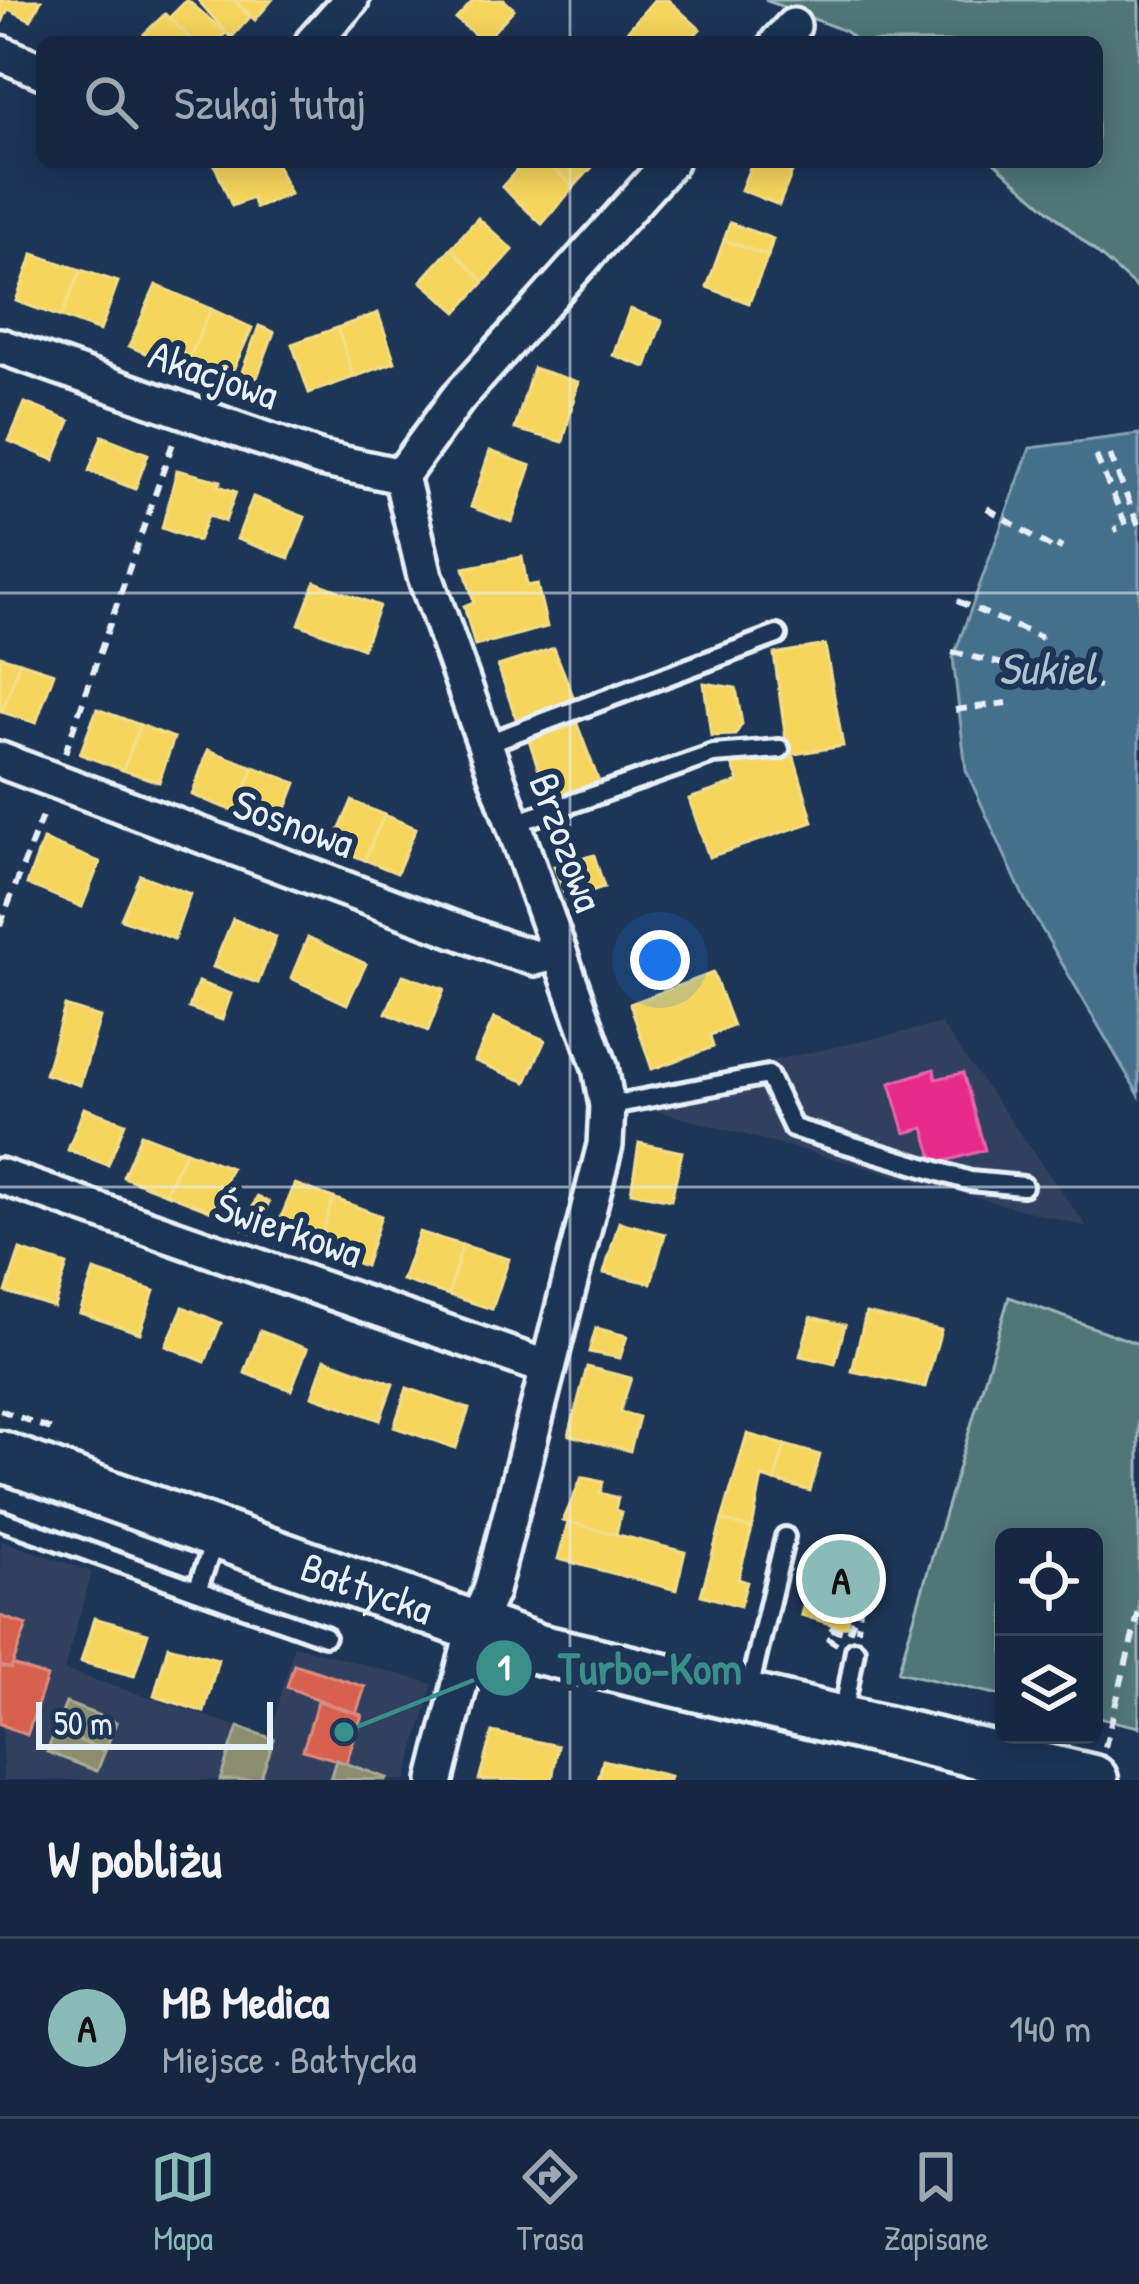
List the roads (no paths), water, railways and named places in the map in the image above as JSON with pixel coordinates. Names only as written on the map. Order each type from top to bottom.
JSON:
[{"type":"main road","name":"Bałtycka","points":[[0,1456],[474,1628],[747,1701],[1098,1767]]},
{"type":"street","points":[[319,36],[351,0]]},
{"type":"street","points":[[0,53],[36,68]]},
{"type":"street","points":[[400,476],[458,398],[665,168]]},
{"type":"street","name":"Akacjowa","points":[[0,346],[321,459],[400,476]]},
{"type":"street","name":"Brzozowa","points":[[400,476],[425,576],[600,1066],[607,1106],[605,1144],[548,1369],[436,1780]]},
{"type":"street","name":"Sosnowa","points":[[0,760],[503,949],[535,958],[559,952]]},
{"type":"street","name":"Świerkowa","points":[[0,1176],[548,1369]]},
{"type":"lane","points":[[485,744],[776,635]]},
{"type":"lane","points":[[513,824],[713,754],[780,749]]},
{"type":"lane","points":[[607,1106],[768,1075],[793,1127],[970,1180],[1023,1186]]},
{"type":"lane","points":[[0,1520],[325,1636]]},
{"type":"lane","points":[[196,1590],[216,1536]]},
{"type":"lane","points":[[747,1701],[785,1537]]},
{"type":"lane","points":[[842,1722],[855,1650]]},
{"type":"water","name":"Sukiel","points":[[1139,434],[1139,1095],[1025,900],[966,770],[953,658],[1030,448]]},
{"type":"place","name":"MB Medica","points":[[841,1579]]},
{"type":"place","name":"Turbo-Kom","points":[[344,1732]]}]
